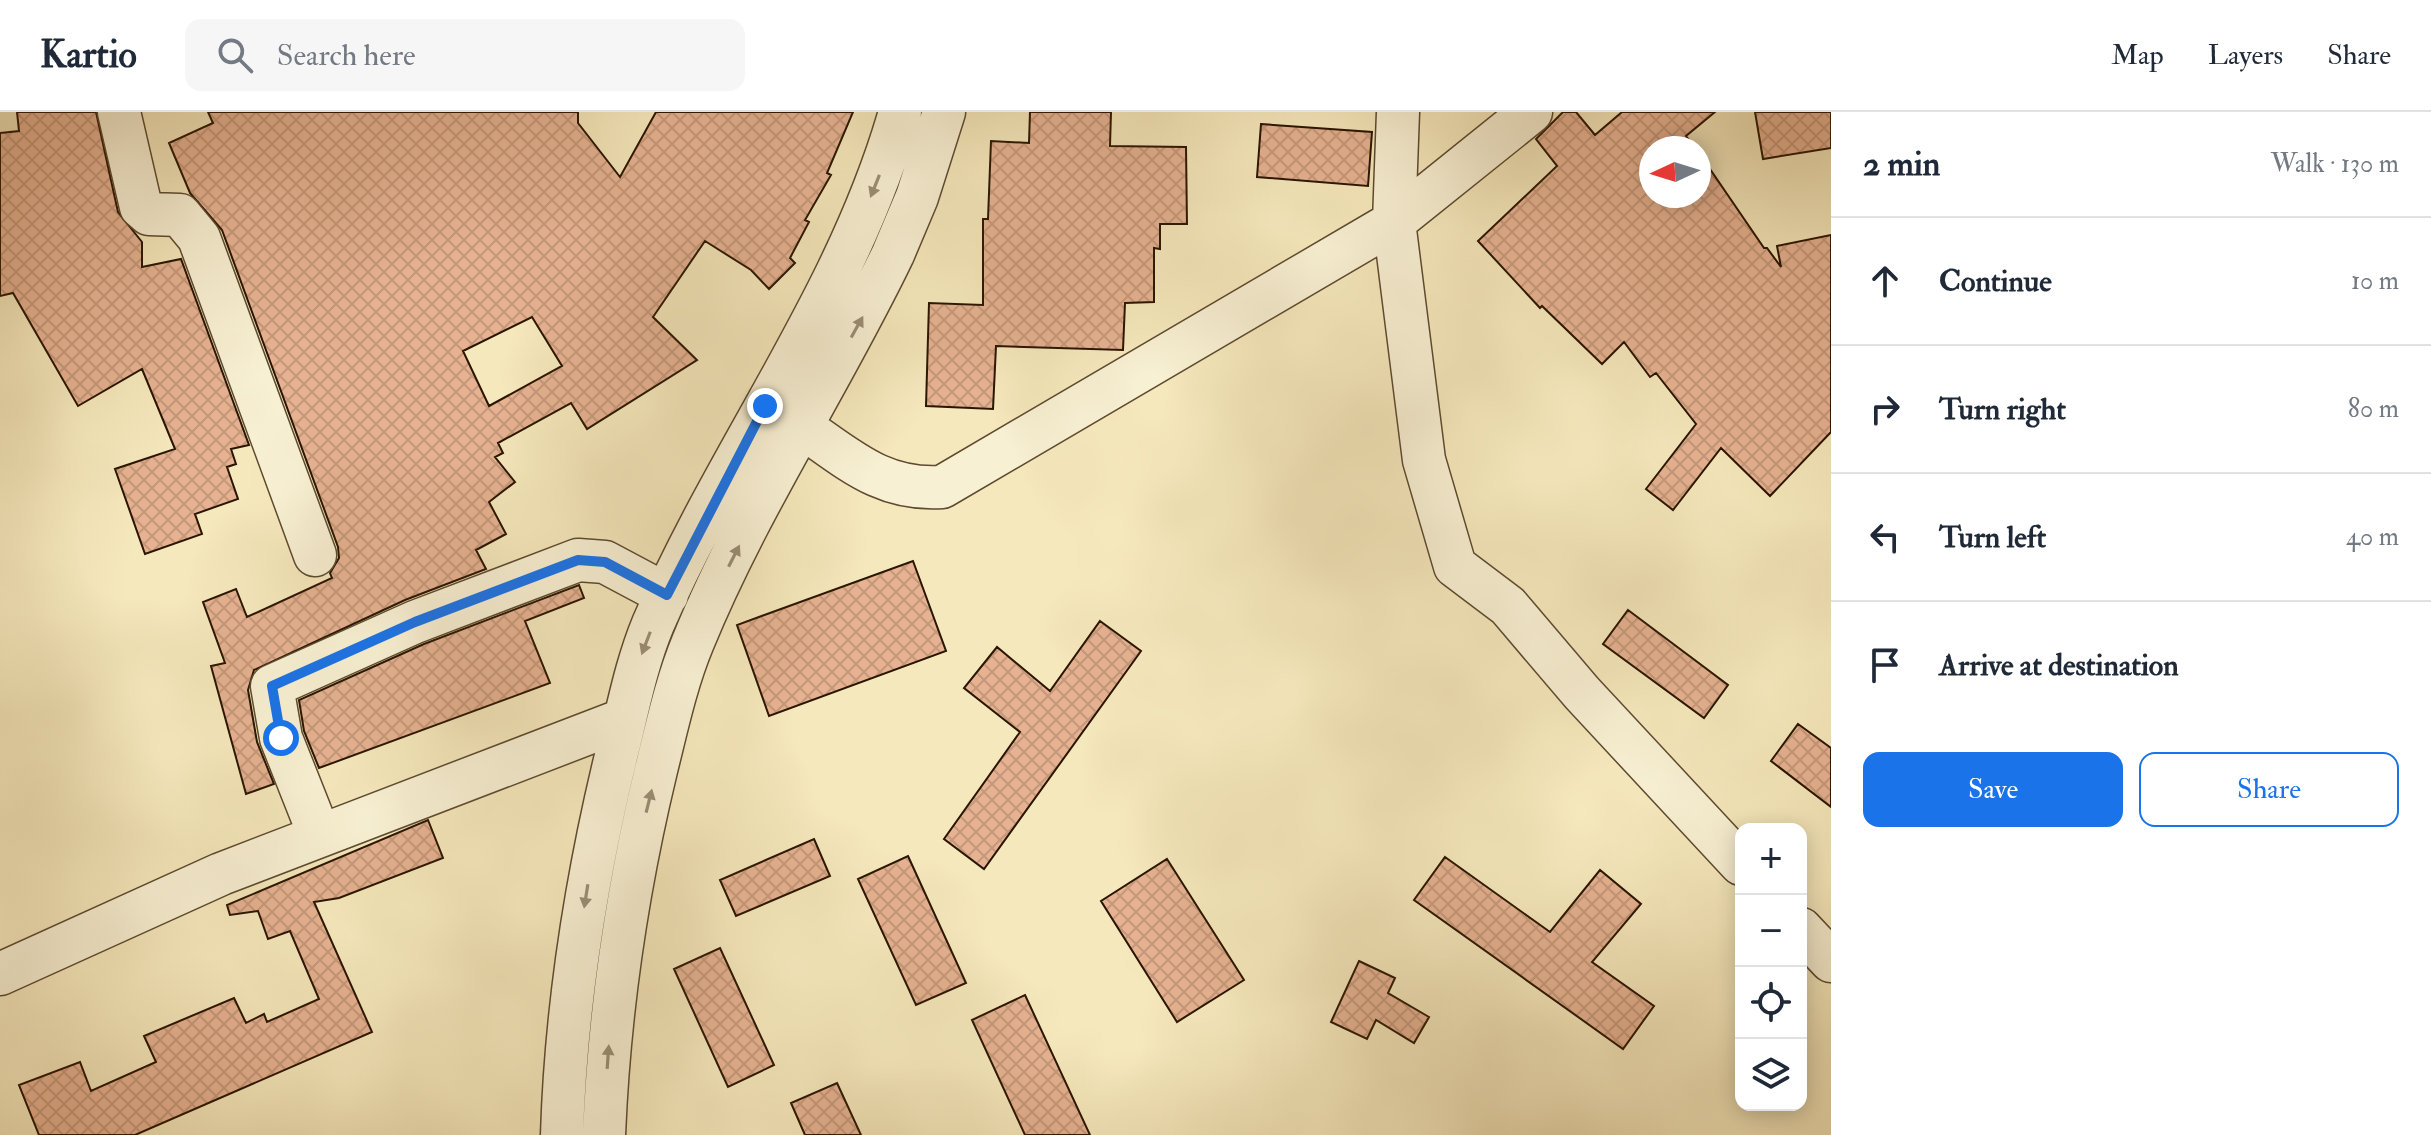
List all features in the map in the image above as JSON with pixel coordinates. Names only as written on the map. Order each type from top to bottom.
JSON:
[{"type":"street","points":[[119,112],[141,207],[149,214],[180,215],[199,238],[315,555]]},
{"type":"street","points":[[562,1135],[565,1049],[577,948],[595,843],[638,664],[667,595],[847,250],[877,182],[900,112]]},
{"type":"street","points":[[604,1135],[607,1052],[636,851],[679,677],[711,601],[893,254],[917,197],[944,112]]},
{"type":"street","points":[[1398,112],[1394,222],[1424,460],[1455,566],[1508,606],[1582,693],[1735,858]]},
{"type":"street","points":[[802,427],[883,481],[917,489],[942,487],[1394,222],[1531,112]]},
{"type":"street","points":[[319,834],[281,738],[272,686],[415,622],[578,560],[605,562],[667,595]]},
{"type":"street","points":[[0,974],[134,911],[319,834],[625,719]]},
{"type":"street","points":[[1807,935],[1831,961]]},
{"type":"building","points":[[17,112],[96,112],[118,212],[142,242],[142,267],[181,259],[249,445],[231,449],[236,464],[227,467],[238,499],[195,514],[202,534],[145,554],[115,469],[175,449],[142,369],[78,406],[13,293],[0,296],[0,133],[19,131]]},
{"type":"building","points":[[208,112],[578,112],[578,123],[620,177],[656,112],[853,112],[827,173],[831,175],[805,220],[809,222],[790,258],[795,263],[769,289],[751,270],[705,241],[653,317],[697,360],[587,429],[571,403],[498,443],[503,453],[495,457],[515,482],[489,502],[506,534],[476,550],[486,569],[405,600],[254,670],[248,690],[257,742],[274,784],[246,794],[211,666],[225,663],[203,602],[236,589],[247,617],[332,578],[330,573],[339,558],[338,547],[222,230],[190,193],[169,143],[213,123]],"holes":[[[532,317],[562,366],[489,406],[463,351]]]},
{"type":"building","points":[[1030,112],[1111,112],[1110,146],[1186,147],[1187,224],[1160,224],[1160,249],[1154,248],[1154,302],[1125,303],[1123,350],[996,346],[993,409],[926,406],[929,303],[983,305],[983,219],[988,219],[991,141],[1029,143]]},
{"type":"building","points":[[1563,112],[1576,112],[1595,135],[1622,112],[1715,112],[1686,136],[1639,136],[1639,208],[1711,208],[1711,171],[1764,248],[1781,267],[1777,246],[1831,235],[1831,432],[1770,496],[1721,448],[1673,510],[1646,489],[1696,424],[1656,373],[1650,377],[1624,342],[1602,364],[1542,306],[1540,308],[1478,241],[1557,166],[1536,139]]},
{"type":"building","points":[[1755,112],[1831,112],[1831,148],[1763,159]]},
{"type":"building","points":[[1261,124],[1372,132],[1368,186],[1257,177]]},
{"type":"building","points":[[913,561],[946,651],[769,716],[737,625]]},
{"type":"building","points":[[579,585],[584,598],[525,621],[550,683],[319,768],[304,731],[299,700],[424,644]]},
{"type":"building","points":[[1628,610],[1728,685],[1704,718],[1603,644]]},
{"type":"building","points":[[1100,621],[1141,651],[984,869],[944,839],[1020,732],[964,688],[997,647],[1050,691]]},
{"type":"building","points":[[1798,724],[1831,748],[1831,807],[1771,761]]},
{"type":"building","points":[[428,820],[443,858],[339,898],[314,902],[372,1032],[135,1135],[39,1135],[19,1085],[80,1062],[91,1091],[156,1062],[144,1036],[234,998],[246,1023],[264,1014],[267,1022],[319,999],[290,931],[268,939],[258,911],[230,915],[227,905]]},
{"type":"building","points":[[814,839],[830,876],[736,916],[720,880]]},
{"type":"building","points":[[908,856],[966,983],[916,1005],[858,879]]},
{"type":"building","points":[[1445,857],[1550,932],[1600,870],[1641,904],[1592,962],[1654,1006],[1623,1049],[1414,900]]},
{"type":"building","points":[[1167,859],[1244,980],[1177,1022],[1101,901]]},
{"type":"building","points":[[720,948],[774,1065],[728,1087],[674,969]]},
{"type":"building","points":[[1359,961],[1395,978],[1388,993],[1429,1017],[1414,1043],[1376,1020],[1367,1039],[1331,1022]]},
{"type":"building","points":[[1025,995],[1090,1135],[1025,1135],[972,1020]]},
{"type":"building","points":[[837,1083],[861,1135],[805,1135],[791,1103]]},
{"type":"route","points":[[281,738],[272,686],[415,622],[578,560],[605,562],[667,595],[765,406]]}]
